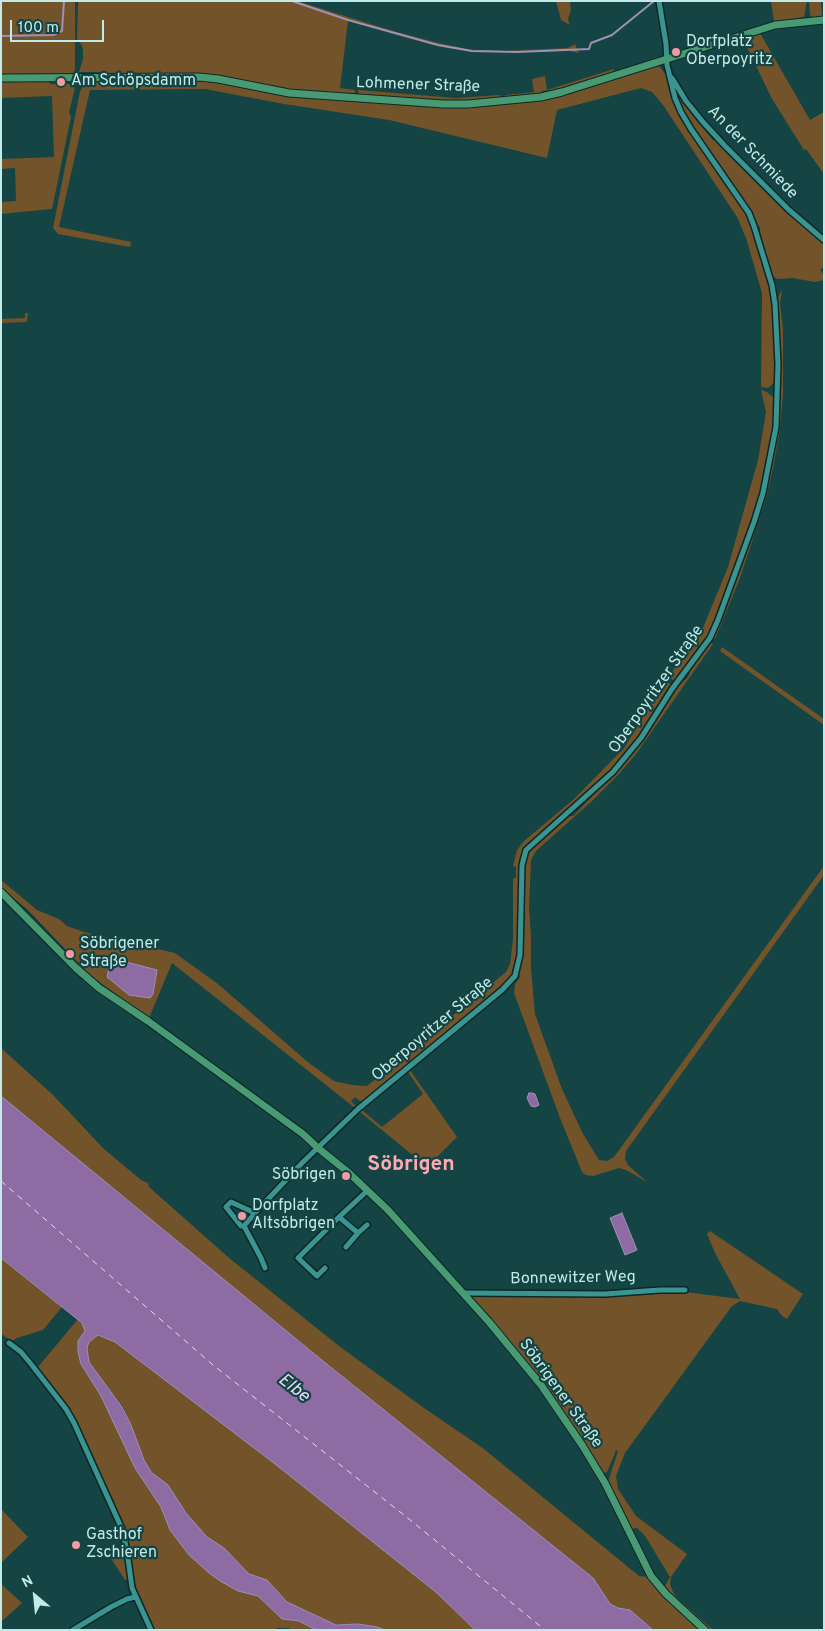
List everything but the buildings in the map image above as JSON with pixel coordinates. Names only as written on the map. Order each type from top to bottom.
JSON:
[{"type":"street","name":"Oberpoyritzer Straße","points":[[244,1226],[302,1163],[358,1109],[502,990],[515,976],[520,954],[522,865],[526,850],[614,772],[641,738],[672,689],[710,638],[754,522],[763,493],[776,427],[778,355],[772,285],[749,213],[691,129],[675,98],[666,59],[659,1]]},
{"type":"street","name":"Lohmener Straße","points":[[1,78],[218,79],[289,93],[443,104],[468,104],[541,97],[774,25],[824,20]]},
{"type":"street","name":"An der Schmiede","points":[[670,76],[686,101],[720,140],[782,204],[824,240]]},
{"type":"street","name":"Söbrigener Straße","points":[[1,892],[76,968],[99,988],[148,1021],[303,1134],[368,1190],[489,1322],[540,1386],[582,1445],[605,1483],[651,1576],[666,1594],[705,1630]]},
{"type":"street","points":[[325,1268],[317,1276],[298,1258],[368,1190]]},
{"type":"street","points":[[255,1213],[231,1202],[226,1207],[241,1226],[244,1226],[265,1268]]},
{"type":"street","points":[[339,1217],[358,1233]]},
{"type":"street","points":[[346,1247],[367,1224]]},
{"type":"street","name":"Bonnewitzer Weg","points":[[461,1293],[606,1294],[685,1290]]},
{"type":"street","points":[[9,1343],[21,1352],[36,1370],[66,1409],[74,1423],[122,1529],[132,1588],[151,1630]]},
{"type":"street","points":[[74,1630],[111,1607],[136,1597]]},
{"type":"shaded area","points":[[1,1],[75,1],[75,70],[71,75],[1,75]]},
{"type":"shaded area","points":[[78,1],[297,1],[393,31],[472,50],[505,51],[568,48],[575,44],[579,53],[570,51],[471,52],[437,46],[348,21],[340,88],[355,90],[354,94],[285,89],[223,77],[104,75],[103,72],[79,72],[83,59],[83,49],[80,42],[77,41]]},
{"type":"shaded area","points":[[556,1],[570,1],[571,10],[568,19],[570,25],[561,20]]},
{"type":"shaded area","points":[[771,1],[807,1],[804,17],[774,22]]},
{"type":"shaded area","points":[[809,1],[821,1],[822,17],[812,17],[810,15]]},
{"type":"shaded area","points":[[760,33],[810,120],[824,112],[824,174],[806,149],[804,150],[772,99],[743,39]]},
{"type":"shaded area","points":[[659,66],[666,75],[680,114],[689,131],[733,193],[752,227],[773,302],[775,382],[768,388],[761,387],[762,293],[746,238],[737,217],[663,105],[652,92],[641,88],[557,110],[547,158],[389,120],[284,104],[205,89],[90,90],[59,227],[131,242],[130,247],[58,234],[53,228],[80,91],[86,82],[209,81],[284,96],[460,108],[541,100],[590,87]]},
{"type":"shaded area","points":[[614,69],[613,72],[548,92],[547,90]]},
{"type":"shaded area","points":[[545,76],[547,90],[542,91],[543,93],[505,98],[505,95],[534,92],[532,79]]},
{"type":"shaded area","points":[[1,81],[49,81],[50,84],[73,84],[75,88],[52,209],[1,214],[1,202],[16,201],[15,168],[1,169],[1,159],[54,157],[52,96],[1,98]]},
{"type":"shaded area","points":[[674,85],[696,120],[713,140],[716,139],[755,180],[824,243],[824,267],[820,270],[824,275],[824,280],[815,282],[792,278],[777,279],[771,275],[761,241],[760,228],[745,203],[692,128],[677,97]]},
{"type":"shaded area","points":[[358,90],[456,98],[500,95],[500,99],[448,102],[359,95]]},
{"type":"shaded area","points":[[782,290],[780,303],[783,329],[783,393],[780,429],[773,468],[767,495],[740,578],[715,639],[712,637],[738,575],[771,465],[780,364],[778,301]]},
{"type":"shaded area","points":[[25,313],[28,313],[27,322],[1,323],[1,319],[25,318]]},
{"type":"shaded area","points":[[761,390],[774,398],[773,426],[768,464],[761,493],[707,637],[679,678],[673,680],[668,677],[700,635],[728,567],[758,460],[766,412]]},
{"type":"shaded area","points":[[710,641],[713,644],[636,754],[592,801],[536,851],[531,860],[529,907],[535,1014],[562,1089],[582,1132],[599,1160],[607,1161],[614,1157],[824,866],[824,875],[626,1151],[625,1159],[628,1165],[647,1182],[619,1168],[593,1176],[586,1175],[582,1172],[560,1118],[514,993],[515,984],[520,977],[522,955],[522,877],[526,857],[531,847],[570,816],[573,816],[634,753],[672,692],[688,677]]},
{"type":"shaded area","points":[[722,647],[824,719],[824,725],[720,651]]},
{"type":"shaded area","points":[[665,681],[671,687],[640,736],[612,771],[546,831],[528,844],[524,850],[521,856],[518,879],[518,955],[510,978],[365,1100],[360,1101],[355,1097],[351,1101],[356,1106],[355,1108],[172,963],[149,1018],[91,976],[27,909],[1,888],[1,880],[37,910],[59,919],[67,926],[84,932],[175,953],[218,984],[309,1063],[334,1081],[367,1086],[506,972],[510,964],[513,940],[513,879],[516,877],[516,867],[513,866],[517,850],[524,841],[574,799],[624,748]]},
{"type":"shaded area","points":[[1,1048],[53,1095],[104,1149],[141,1180],[148,1183],[149,1187],[228,1257],[339,1346],[484,1449],[639,1576],[649,1577],[701,1630],[653,1630],[627,1609],[609,1604],[593,1578],[318,1357],[1,1096]]},
{"type":"shaded area","points":[[410,1070],[457,1137],[427,1167],[360,1112],[362,1110],[382,1127],[423,1094],[408,1072]]},
{"type":"shaded area","points":[[710,1231],[803,1294],[787,1319],[777,1309],[740,1301],[732,1306],[625,1453],[616,1476],[618,1489],[636,1516],[687,1554],[671,1577],[670,1584],[677,1598],[713,1630],[707,1630],[664,1588],[670,1577],[645,1536],[637,1528],[631,1529],[608,1482],[618,1451],[616,1450],[607,1472],[603,1473],[585,1442],[557,1402],[519,1353],[471,1299],[470,1295],[685,1292],[740,1299],[715,1253],[707,1234]]},
{"type":"shaded area","points":[[1,1258],[62,1307],[43,1330],[12,1341],[1,1334]]},
{"type":"shaded area","points":[[78,1319],[85,1327],[85,1331],[78,1341],[81,1364],[101,1396],[161,1507],[170,1530],[189,1555],[220,1581],[238,1591],[258,1596],[282,1619],[299,1621],[316,1630],[277,1628],[276,1630],[155,1630],[137,1592],[127,1538],[105,1486],[76,1422],[38,1367]]},
{"type":"shaded area","points":[[98,1335],[115,1342],[275,1464],[437,1593],[475,1630],[385,1630],[358,1624],[336,1625],[287,1602],[267,1580],[249,1574],[224,1548],[207,1537],[186,1513],[168,1485],[151,1472],[144,1460],[123,1407],[89,1362],[87,1348],[89,1342]]},
{"type":"shaded area","points":[[1,1509],[28,1537],[1,1563]]},
{"type":"shaded area","points":[[112,1553],[125,1554],[129,1579],[127,1580],[125,1580],[110,1557]]},
{"type":"shaded area","points":[[1,1584],[22,1603],[1,1622]]},
{"type":"water","points":[[111,958],[157,970],[153,994],[150,998],[129,995],[107,977]]},
{"type":"water","points":[[529,1093],[535,1094],[539,1105],[531,1106],[527,1098]]},
{"type":"water","name":"Elbe","points":[[1,1096],[318,1357],[593,1578],[610,1604],[618,1608],[630,1610],[653,1630],[475,1630],[437,1593],[275,1464],[115,1342],[98,1335],[89,1342],[87,1348],[89,1362],[122,1407],[144,1460],[151,1472],[168,1485],[186,1513],[207,1537],[224,1548],[249,1574],[267,1580],[287,1602],[336,1625],[358,1624],[385,1630],[316,1630],[299,1621],[282,1619],[258,1596],[238,1591],[209,1573],[189,1555],[170,1530],[161,1507],[135,1468],[101,1396],[81,1364],[78,1341],[85,1331],[82,1323],[1,1258]]},
{"type":"water","points":[[622,1213],[637,1250],[625,1255],[610,1218]]},
{"type":"waterway","points":[[1,36],[53,35],[62,31],[64,1]]},
{"type":"waterway","points":[[292,1],[348,20],[438,45],[472,51],[517,52],[589,49],[591,43],[612,35],[654,1]]},
{"type":"ferry route","points":[[1,1181],[213,1365],[404,1515],[545,1630]]},
{"type":"place","name":"Dorfplatz Oberpoyritz","points":[[676,52]]},
{"type":"place","name":"Am Schöpsdamm","points":[[61,82]]},
{"type":"place","name":"Söbrigener Straße","points":[[70,954]]},
{"type":"place","name":"Söbrigen","points":[[346,1176]]},
{"type":"place","name":"Dorfplatz Altsöbrigen","points":[[242,1216]]},
{"type":"place","name":"Gasthof Zschieren","points":[[76,1545]]},
{"type":"district","name":"Söbrigen","points":[[411,1166]]}]
